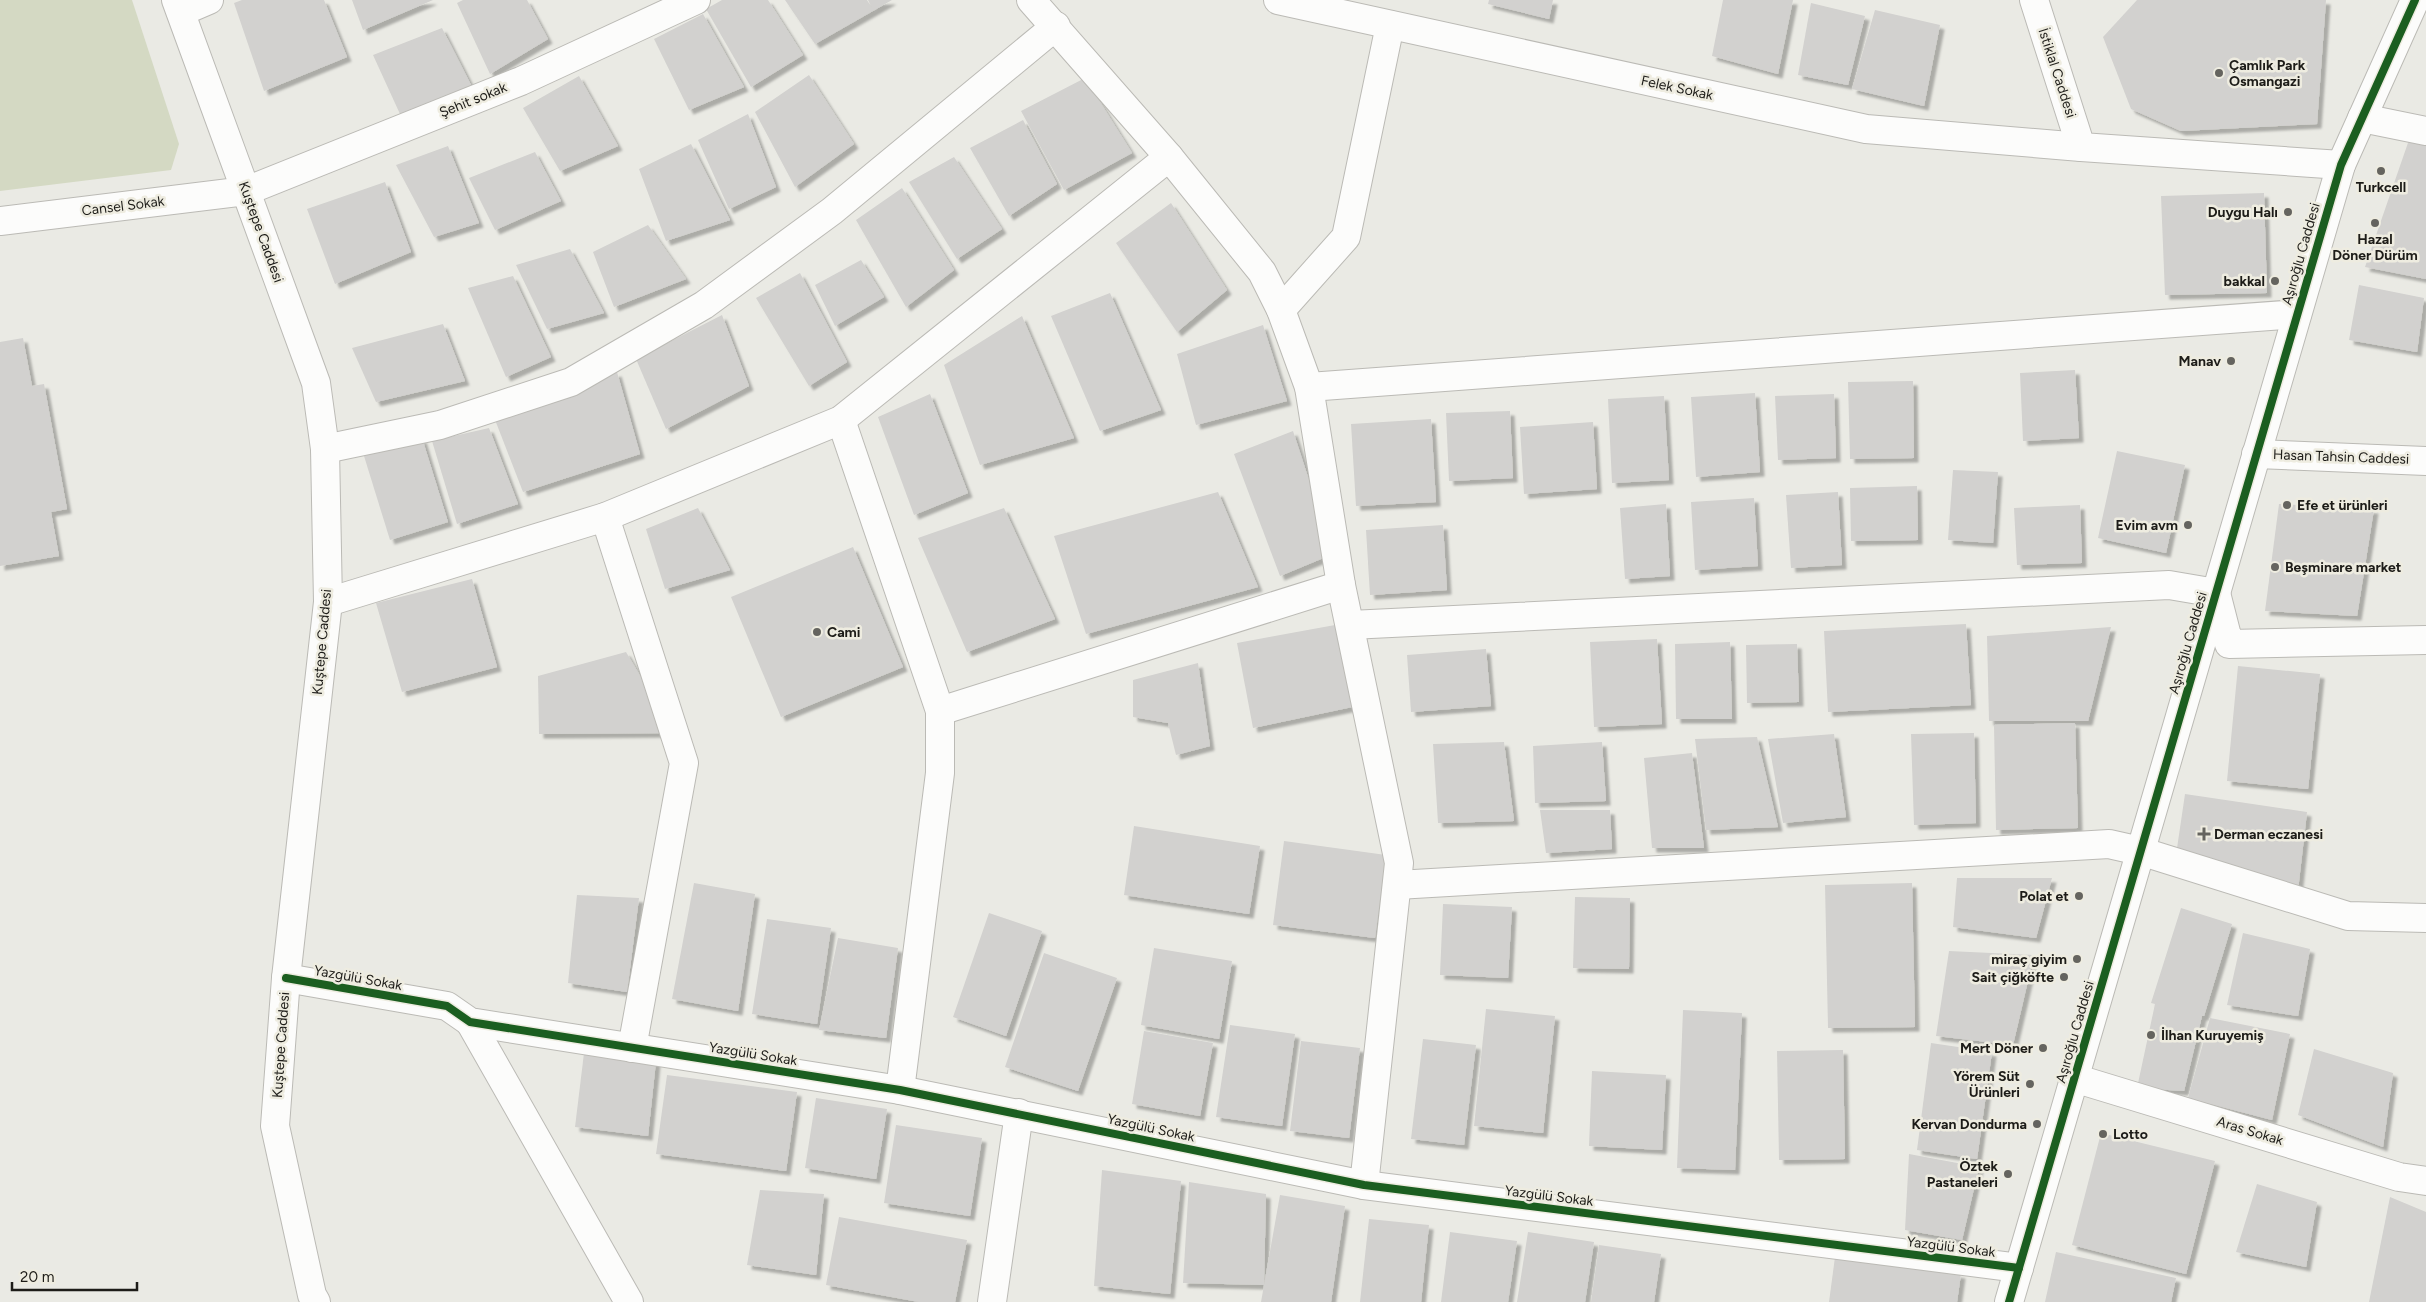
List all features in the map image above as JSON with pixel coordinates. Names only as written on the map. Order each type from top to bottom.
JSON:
[{"type":"street","points":[[179,6],[209,0]]},
{"type":"street","name":"Şehit sokak","points":[[246,191],[521,81],[696,0]]},
{"type":"street","points":[[1031,0],[1056,26],[1169,157],[1262,272],[1281,310],[1309,387],[1341,586],[1400,863],[1364,1185]]},
{"type":"street","name":"Felek Sokak","points":[[1278,0],[1866,129],[2081,147],[2341,165]]},
{"type":"street","name":"İstiklal Caddesi","points":[[2034,0],[2081,147]]},
{"type":"street","name":"Aşıroğlu Caddesi","points":[[2009,1302],[2341,165],[2415,0]]},
{"type":"street","name":"Kuştepe Caddesi","points":[[179,6],[316,383],[325,449],[328,602],[286,978],[275,1126],[312,1294],[316,1302]]},
{"type":"street","points":[[1281,310],[1346,237],[1390,25]]},
{"type":"street","points":[[325,449],[440,424],[570,382],[696,310],[832,211],[1056,26]]},
{"type":"street","points":[[2362,118],[2426,131]]},
{"type":"street","points":[[328,602],[605,518],[841,420],[1169,157]]},
{"type":"street","name":"Cansel Sokak","points":[[0,222],[246,191]]},
{"type":"street","points":[[1309,387],[2297,314]]},
{"type":"street","points":[[841,420],[940,711],[940,773],[900,1090]]},
{"type":"street","name":"Hasan Tahsin Caddesi","points":[[2256,454],[2426,460]]},
{"type":"street","points":[[605,518],[684,763],[632,1048]]},
{"type":"street","points":[[940,711],[1341,586]]},
{"type":"street","points":[[1350,625],[2169,586],[2216,593],[2229,644],[2426,640]]},
{"type":"street","points":[[1397,885],[2109,844],[2140,851],[2348,916],[2426,918]]},
{"type":"street","name":"Yazgülü Sokak","points":[[286,978],[447,1006],[470,1022],[900,1090],[1364,1185],[2019,1268]]},
{"type":"street","points":[[470,1022],[629,1302]]},
{"type":"street","name":"Aras Sokak","points":[[2074,1078],[2399,1177],[2426,1181]]},
{"type":"street","points":[[992,1302],[1019,1113]]},
{"type":"green space","points":[[0,0],[132,0],[179,144],[171,170],[0,191]]},
{"type":"building","points":[[242,0],[324,0],[347,57],[264,91],[234,3]]},
{"type":"building","points":[[352,0],[433,0],[363,30]]},
{"type":"building","points":[[463,0],[527,0],[548,39],[490,74],[457,3]]},
{"type":"building","points":[[722,0],[768,0],[803,55],[751,87],[706,9]]},
{"type":"building","points":[[785,0],[867,0],[872,8],[868,0],[892,0],[815,44]]},
{"type":"building","points":[[1489,0],[1553,0],[1549,19],[1488,4]]},
{"type":"building","points":[[1723,0],[1793,0],[1778,74],[1712,56]]},
{"type":"building","name":"Çamlık Park Osmangazi","points":[[2137,0],[2326,0],[2317,124],[2181,131],[2131,109],[2103,37]]},
{"type":"building","points":[[1811,3],[1865,16],[1848,85],[1798,75]]},
{"type":"building","points":[[1875,10],[1940,25],[1924,106],[1852,89]]},
{"type":"building","points":[[703,14],[744,87],[689,110],[654,39]]},
{"type":"building","points":[[442,28],[471,85],[400,114],[373,55]]},
{"type":"building","points":[[809,75],[854,144],[795,187],[755,112]]},
{"type":"building","points":[[579,76],[618,146],[560,171],[523,108]]},
{"type":"building","points":[[1085,78],[1132,153],[1064,190],[1021,111]]},
{"type":"building","points":[[748,114],[776,187],[729,209],[698,140]]},
{"type":"building","points":[[1023,120],[1057,184],[1009,216],[970,148]]},
{"type":"building","points":[[2410,137],[2426,140],[2426,279],[2365,267]]},
{"type":"building","points":[[691,144],[730,220],[666,241],[639,169]]},
{"type":"building","points":[[448,146],[479,223],[434,237],[396,165]]},
{"type":"building","points":[[535,152],[561,201],[495,230],[469,178]]},
{"type":"building","points":[[954,157],[1002,229],[957,259],[909,182]]},
{"type":"building","points":[[385,182],[411,252],[335,284],[307,209]]},
{"type":"building","points":[[902,188],[954,270],[906,307],[856,220]]},
{"type":"building","points":[[2264,193],[2267,293],[2165,295],[2161,196]]},
{"type":"building","points":[[1171,203],[1227,290],[1177,332],[1116,243]]},
{"type":"building","points":[[648,225],[686,279],[614,307],[593,252]]},
{"type":"building","points":[[570,249],[604,313],[547,329],[516,265]]},
{"type":"building","points":[[861,260],[884,297],[835,326],[815,285]]},
{"type":"building","points":[[800,273],[847,362],[809,386],[756,298]]},
{"type":"building","points":[[513,276],[551,357],[506,377],[468,288]]},
{"type":"building","points":[[2359,285],[2424,298],[2417,352],[2349,340]]},
{"type":"building","points":[[1110,293],[1161,410],[1100,431],[1051,316]]},
{"type":"building","points":[[722,315],[749,386],[666,429],[636,359]]},
{"type":"building","points":[[1022,316],[1074,438],[980,465],[944,365]]},
{"type":"building","points":[[443,324],[465,381],[376,402],[352,348]]},
{"type":"building","points":[[1263,325],[1287,401],[1196,425],[1177,354]]},
{"type":"building","points":[[23,338],[32,386],[44,384],[67,509],[51,512],[59,556],[0,566],[0,342]]},
{"type":"building","points":[[2075,370],[2079,438],[2023,441],[2020,373]]},
{"type":"building","points":[[617,372],[640,454],[523,492],[492,412]]},
{"type":"building","points":[[1913,381],[1914,458],[1850,459],[1848,382]]},
{"type":"building","points":[[1755,393],[1760,472],[1696,477],[1691,397]]},
{"type":"building","points":[[930,394],[968,493],[914,515],[878,417]]},
{"type":"building","points":[[1834,394],[1836,458],[1778,460],[1775,396]]},
{"type":"building","points":[[1664,396],[1669,480],[1612,483],[1608,399]]},
{"type":"building","points":[[1510,411],[1513,478],[1449,481],[1446,413]]},
{"type":"building","points":[[1431,419],[1436,502],[1356,506],[1351,424]]},
{"type":"building","points":[[1593,422],[1597,489],[1524,494],[1520,427]]},
{"type":"building","points":[[489,428],[518,504],[457,524],[432,441]]},
{"type":"building","points":[[1293,431],[1333,554],[1280,576],[1234,454]]},
{"type":"building","points":[[422,438],[448,522],[390,540],[364,456]]},
{"type":"building","points":[[2117,451],[2185,465],[2166,553],[2098,538]]},
{"type":"building","points":[[1953,470],[1998,472],[1993,543],[1948,540]]},
{"type":"building","points":[[1917,486],[1918,540],[1851,541],[1850,488]]},
{"type":"building","points":[[1218,492],[1258,587],[1086,634],[1054,536]]},
{"type":"building","points":[[1838,492],[1842,565],[1791,568],[1786,495]]},
{"type":"building","points":[[1754,498],[1758,566],[1695,570],[1691,502]]},
{"type":"building","points":[[1666,504],[1670,576],[1625,579],[1620,508]]},
{"type":"building","points":[[2279,504],[2374,509],[2357,616],[2265,611]]},
{"type":"building","points":[[2080,505],[2082,563],[2017,565],[2014,508]]},
{"type":"building","points":[[698,508],[730,570],[665,589],[646,529]]},
{"type":"building","points":[[1004,508],[1055,619],[967,652],[918,538]]},
{"type":"building","points":[[1443,525],[1447,590],[1370,595],[1366,530]]},
{"type":"building","name":"Cami","points":[[853,547],[903,667],[781,717],[731,597]]},
{"type":"building","points":[[472,579],[497,667],[402,692],[376,603]]},
{"type":"building","points":[[1966,624],[1971,705],[1828,712],[1824,631]]},
{"type":"building","points":[[1335,625],[1357,706],[1253,728],[1237,643]]},
{"type":"building","points":[[2111,627],[2088,721],[1989,721],[1987,636]]},
{"type":"building","points":[[1657,639],[1662,724],[1594,727],[1590,642]]},
{"type":"building","points":[[1730,642],[1732,719],[1676,719],[1675,644]]},
{"type":"building","points":[[1797,644],[1799,702],[1747,703],[1746,645]]},
{"type":"building","points":[[1486,649],[1491,706],[1411,712],[1407,655]]},
{"type":"building","points":[[626,652],[674,733],[539,734],[538,676]]},
{"type":"building","points":[[1198,663],[1210,746],[1176,755],[1168,723],[1133,717],[1133,680]]},
{"type":"building","points":[[2238,666],[2320,674],[2308,789],[2227,781]]},
{"type":"building","points":[[2075,723],[2078,828],[1996,830],[1994,725]]},
{"type":"building","points":[[1974,733],[1976,823],[1914,825],[1911,734]]},
{"type":"building","points":[[1834,734],[1846,817],[1783,823],[1768,739]]},
{"type":"building","points":[[1757,737],[1778,827],[1706,830],[1695,739]]},
{"type":"building","points":[[1504,742],[1514,821],[1438,823],[1433,744]]},
{"type":"building","points":[[1602,742],[1606,801],[1535,803],[1533,746]]},
{"type":"building","points":[[1692,753],[1704,848],[1652,848],[1644,758]]},
{"type":"building","points":[[2185,794],[2307,812],[2298,890],[2176,855]]},
{"type":"building","points":[[1540,810],[1610,810],[1612,849],[1546,853]]},
{"type":"building","points":[[1134,826],[1260,846],[1249,914],[1124,895]]},
{"type":"building","points":[[1284,841],[1386,855],[1375,938],[1273,925]]},
{"type":"building","points":[[1957,878],[2052,878],[2036,938],[1953,927]]},
{"type":"building","points":[[694,883],[755,894],[738,1011],[672,999]]},
{"type":"building","points":[[1912,883],[1915,1027],[1828,1028],[1825,885]]},
{"type":"building","points":[[577,895],[639,898],[627,992],[568,983]]},
{"type":"building","points":[[1575,897],[1630,898],[1629,969],[1573,968]]},
{"type":"building","points":[[1443,904],[1512,907],[1508,978],[1440,975]]},
{"type":"building","points":[[2181,908],[2232,924],[2204,1016],[2202,1016],[2184,1091],[2137,1088],[2155,1004],[2151,1003]]},
{"type":"building","points":[[989,913],[1042,931],[1006,1036],[953,1017]]},
{"type":"building","points":[[767,919],[831,928],[817,1024],[752,1014]]},
{"type":"building","points":[[2243,933],[2310,949],[2298,1016],[2227,1005]]},
{"type":"building","points":[[838,938],[898,948],[886,1038],[819,1030]]},
{"type":"building","points":[[1154,948],[1232,961],[1219,1039],[1141,1025]]},
{"type":"building","points":[[1949,951],[2034,955],[2013,1045],[1936,1036]]},
{"type":"building","points":[[1044,953],[1117,978],[1078,1091],[1005,1067]]},
{"type":"building","points":[[1486,1009],[1555,1016],[1543,1133],[1474,1126]]},
{"type":"building","points":[[1683,1010],[1742,1013],[1735,1170],[1677,1168]]},
{"type":"building","points":[[2210,1018],[2290,1034],[2272,1120],[2188,1098]]},
{"type":"building","points":[[1230,1025],[1295,1034],[1282,1126],[1216,1117]]},
{"type":"building","points":[[1144,1031],[1213,1043],[1200,1116],[1132,1104]]},
{"type":"building","points":[[1423,1039],[1476,1045],[1464,1145],[1411,1139]]},
{"type":"building","points":[[1301,1041],[1360,1048],[1349,1138],[1290,1131]]},
{"type":"building","points":[[1931,1043],[1992,1052],[1977,1159],[1917,1150]]},
{"type":"building","points":[[2314,1049],[2393,1073],[2383,1147],[2298,1115]]},
{"type":"building","points":[[1843,1050],[1845,1159],[1779,1160],[1777,1051]]},
{"type":"building","points":[[584,1053],[656,1061],[648,1136],[575,1127]]},
{"type":"building","points":[[1592,1071],[1666,1075],[1662,1150],[1589,1146]]},
{"type":"building","points":[[667,1075],[797,1092],[786,1171],[656,1154]]},
{"type":"building","points":[[816,1098],[887,1109],[876,1179],[805,1168]]},
{"type":"building","points":[[896,1125],[982,1138],[970,1216],[884,1203]]},
{"type":"building","points":[[2101,1133],[2215,1161],[2186,1274],[2072,1245]]},
{"type":"building","points":[[1909,1154],[1979,1167],[1962,1240],[1905,1230]]},
{"type":"building","points":[[1102,1170],[1181,1181],[1170,1294],[1094,1286]]},
{"type":"building","points":[[1189,1182],[1266,1194],[1264,1285],[1183,1283]]},
{"type":"building","points":[[2257,1184],[2317,1202],[2306,1267],[2236,1252]]},
{"type":"building","points":[[760,1190],[824,1194],[816,1275],[747,1265]]},
{"type":"building","points":[[1280,1195],[1345,1206],[1331,1302],[1261,1302]]},
{"type":"building","points":[[2390,1197],[2426,1212],[2426,1302],[2369,1302]]},
{"type":"building","points":[[839,1217],[967,1240],[955,1302],[919,1302],[826,1285]]},
{"type":"building","points":[[1369,1219],[1429,1225],[1421,1302],[1360,1302]]},
{"type":"building","points":[[1450,1232],[1517,1241],[1508,1302],[1441,1302]]},
{"type":"building","points":[[1528,1232],[1594,1242],[1585,1302],[1517,1302]]},
{"type":"building","points":[[1599,1245],[1661,1254],[1654,1302],[1591,1302]]},
{"type":"building","points":[[2056,1252],[2176,1278],[2171,1302],[2045,1302]]},
{"type":"building","points":[[1835,1257],[1961,1274],[1957,1302],[1829,1302]]},
{"type":"cycle path","points":[[2009,1302],[2341,165],[2415,0]]},
{"type":"cycle path","points":[[286,978],[447,1006],[470,1022],[900,1090],[1364,1185],[2019,1268]]},
{"type":"place","name":"Çamlık Park Osmangazi","points":[[2219,73]]},
{"type":"place","name":"Turkcell","points":[[2381,171]]},
{"type":"place","name":"Duygu Halı","points":[[2288,212]]},
{"type":"place","name":"Hazal Döner Dürüm","points":[[2375,223]]},
{"type":"place","name":"bakkal","points":[[2275,281]]},
{"type":"place","name":"Manav","points":[[2231,361]]},
{"type":"place","name":"Efe et ürünleri","points":[[2287,505]]},
{"type":"place","name":"Evim avm","points":[[2188,525]]},
{"type":"place","name":"Beşminare market","points":[[2275,567]]},
{"type":"place","name":"Cami","points":[[817,632]]},
{"type":"place","name":"Derman eczanesi","points":[[2204,834]]},
{"type":"place","name":"Polat et","points":[[2079,896]]},
{"type":"place","name":"miraç giyim","points":[[2077,959]]},
{"type":"place","name":"Sait çiğköfte","points":[[2064,977]]},
{"type":"place","name":"İlhan Kuruyemiş","points":[[2151,1035]]},
{"type":"place","name":"Mert Döner","points":[[2043,1048]]},
{"type":"place","name":"Yörem Süt Ürünleri","points":[[2030,1084]]},
{"type":"place","name":"Kervan Dondurma","points":[[2037,1124]]},
{"type":"place","name":"Lotto","points":[[2103,1134]]},
{"type":"place","name":"Öztek Pastaneleri","points":[[2008,1174]]}]
